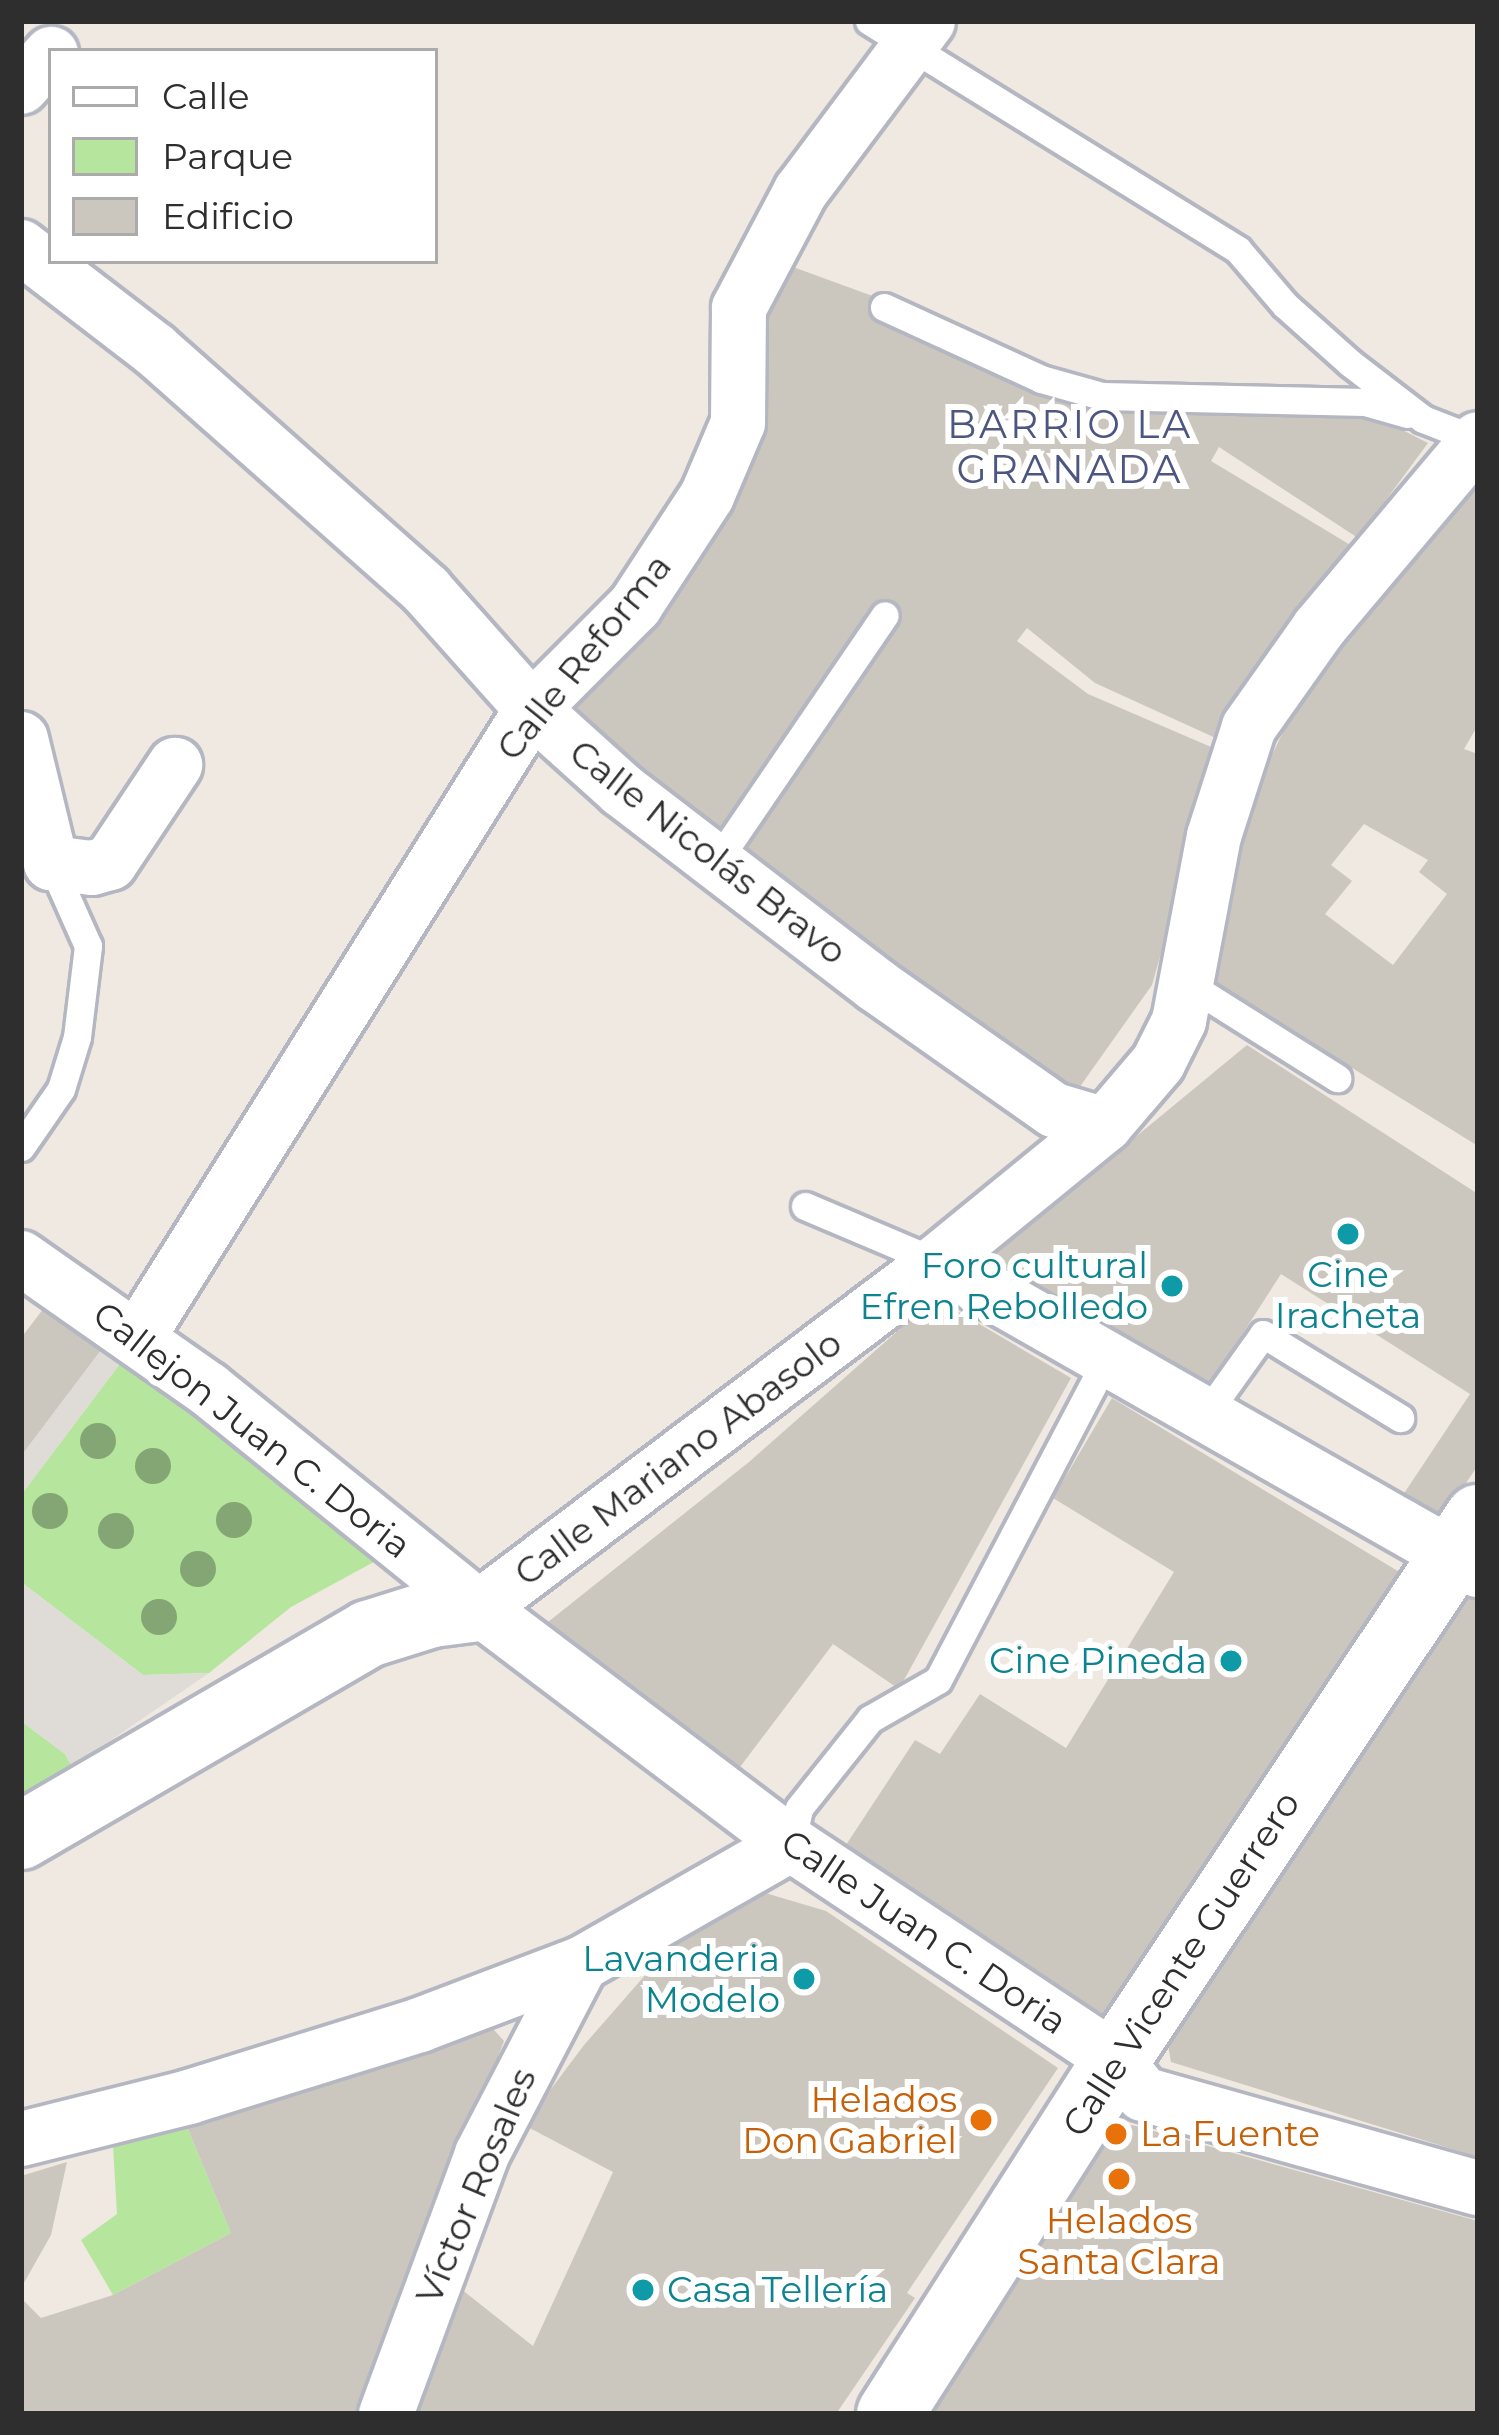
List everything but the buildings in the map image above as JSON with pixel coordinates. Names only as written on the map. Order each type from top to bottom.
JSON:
[{"type":"street","points":[[56,48],[81,21]]},
{"type":"street","name":"Calle Reforma","points":[[138,1337],[532,709],[635,606],[707,496],[738,423],[739,308],[801,191],[901,30]]},
{"type":"street","points":[[21,86],[48,56]]},
{"type":"street","name":"Calle Nicolás Bravo","points":[[21,247],[154,349],[426,590],[532,709],[715,864],[1054,1110],[1105,1125]]},
{"type":"street","name":"Calle Mariano Abasolo","points":[[21,1836],[368,1634],[432,1614],[479,1608],[937,1262],[1105,1125],[1158,1063],[1179,1021],[1214,836],[1249,727],[1319,628],[1478,440]]},
{"type":"street","points":[[21,739],[51,863],[92,868],[110,863],[175,765]]},
{"type":"street","name":"Callejon Juan C. Doria","points":[[21,1258],[138,1337],[479,1608]]},
{"type":"street","points":[[937,1262],[1206,1414],[1469,1548]]},
{"type":"street","name":"Calle Vicente Guerrero","points":[[890,2414],[1116,2060],[1469,1548]]},
{"type":"street","name":"Calle Juan C. Doria","points":[[479,1608],[791,1844],[1116,2060],[1142,2094],[1478,2188]]},
{"type":"street","points":[[21,2138],[189,2097],[420,2025],[581,1964],[791,1844]]},
{"type":"street","name":"Víctor Rosales","points":[[386,2414],[482,2154],[581,1964]]},
{"type":"lane","points":[[901,30],[1238,250],[1286,305],[1423,418]]},
{"type":"lane","points":[[884,307],[1041,379],[1102,396],[1365,402],[1478,440]]},
{"type":"lane","points":[[715,864],[885,615]]},
{"type":"lane","points":[[21,1147],[61,1089],[77,1036],[88,946],[51,863]]},
{"type":"lane","points":[[1190,978],[1202,992],[1337,1078]]},
{"type":"lane","points":[[805,1206],[937,1262]]},
{"type":"lane","points":[[1206,1414],[1263,1334],[1400,1418]]},
{"type":"lane","points":[[791,1844],[799,1808],[870,1719],[938,1680],[1107,1358]]},
{"type":"green space","points":[[122,1361],[383,1557],[291,1607],[209,1673],[143,1675],[21,1582],[21,1495]]},
{"type":"green space","points":[[21,1721],[65,1754],[72,1767],[21,1800]]},
{"type":"green space","points":[[185,2122],[231,2233],[113,2295],[81,2240],[117,2214],[113,2146]]},
{"type":"shaded area","points":[[104,1346],[122,1361],[21,1495],[21,1456]]},
{"type":"shaded area","points":[[21,1582],[143,1675],[209,1673],[72,1767],[65,1754],[21,1721]]},
{"type":"place","name":"Cine Iracheta","points":[[1348,1234]]},
{"type":"place","name":"Foro cultural Efren Rebolledo","points":[[1172,1286]]},
{"type":"place","name":"Cine Pineda","points":[[1231,1661]]},
{"type":"place","name":"Lavanderia Modelo","points":[[804,1979]]},
{"type":"place","name":"Helados Don Gabriel","points":[[981,2120]]},
{"type":"place","name":"La Fuente","points":[[1116,2134]]},
{"type":"place","name":"Helados Santa Clara","points":[[1119,2179]]},
{"type":"place","name":"Casa Tellería","points":[[643,2290]]},
{"type":"district","name":"BARRIO LA GRANADA","points":[[1070,448]]}]
